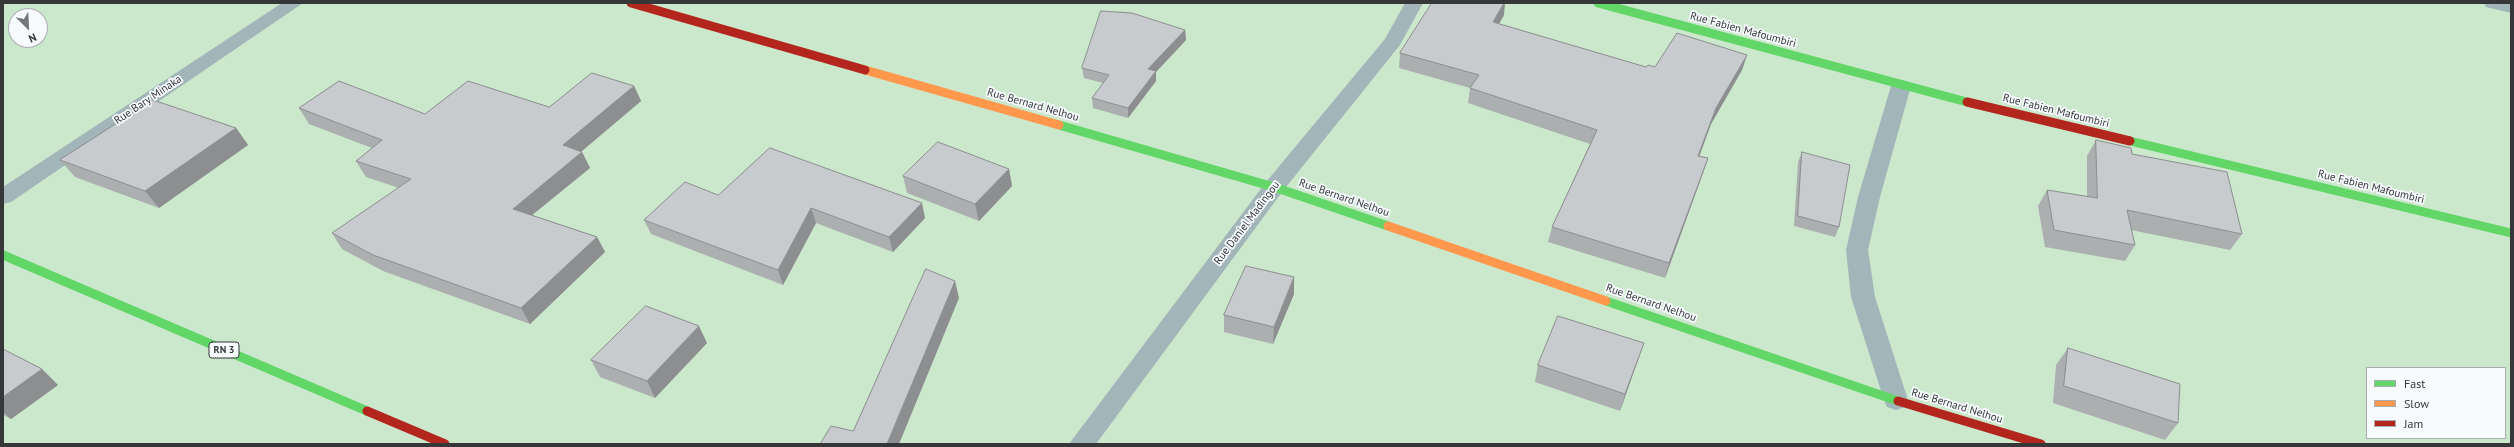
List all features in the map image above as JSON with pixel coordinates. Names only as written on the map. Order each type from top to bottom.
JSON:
[{"type":"main road","name":"Rue Bernard Nelhou","points":[[631,3],[1274,186],[1896,400],[2041,444]]},
{"type":"main road","name":"Rue Fabien Mafoumbiri","points":[[1598,3],[1901,86],[2511,233]]},
{"type":"main road","name":"RN 3","points":[[3,255],[445,444]]},
{"type":"street","name":"Rue Bary Minaka","points":[[3,196],[294,3]]},
{"type":"street","name":"Rue Daniel Madingou","points":[[1082,444],[1274,186],[1393,41],[1414,3]]},
{"type":"street","points":[[2493,3],[2511,7]]},
{"type":"street","points":[[1896,400],[1863,296],[1857,250],[1869,198],[1901,86]]},
{"type":"green space","points":[[3,3],[2511,3],[2511,444],[3,444]]},
{"type":"building","points":[[1432,3],[1504,3],[1493,22],[1646,67],[1648,65],[1655,67],[1677,33],[1747,55],[1716,108],[1698,156],[1708,158],[1669,263],[1552,227],[1597,130],[1470,88],[1479,75],[1400,53]]},
{"type":"building","points":[[1101,11],[1132,13],[1185,30],[1148,69],[1156,71],[1128,108],[1092,98],[1109,75],[1082,68]]},
{"type":"building","points":[[592,73],[634,86],[563,145],[582,152],[513,209],[597,237],[521,308],[373,255],[332,233],[411,179],[356,161],[382,140],[299,108],[339,81],[425,114],[468,81],[549,107]]},
{"type":"building","points":[[153,100],[236,128],[145,191],[60,160]]},
{"type":"building","points":[[2096,140],[2131,148],[2132,154],[2227,172],[2242,234],[2127,210],[2135,245],[2054,230],[2047,190],[2097,198]]},
{"type":"building","points":[[938,142],[1009,169],[975,204],[903,176]]},
{"type":"building","points":[[770,148],[922,203],[889,237],[811,208],[778,270],[644,220],[685,182],[718,195]]},
{"type":"building","points":[[1802,152],[1850,165],[1839,227],[1798,216]]},
{"type":"building","points":[[1246,266],[1294,277],[1274,327],[1224,315]]},
{"type":"building","points":[[926,269],[955,281],[887,444],[820,444],[831,426],[853,431]]},
{"type":"building","points":[[646,306],[699,326],[647,381],[591,360]]},
{"type":"building","points":[[1558,316],[1644,343],[1625,394],[1538,365]]},
{"type":"building","points":[[2068,348],[2180,384],[2178,423],[2064,386]]},
{"type":"building","points":[[3,349],[42,369],[3,397]]},
{"type":"traffic: fast","points":[[1598,3],[1967,102]]},
{"type":"traffic: fast","points":[[1059,125],[1274,187],[1388,226]]},
{"type":"traffic: fast","points":[[2130,141],[2511,233]]},
{"type":"traffic: fast","points":[[3,255],[367,411]]},
{"type":"traffic: fast","points":[[1606,301],[1898,401]]},
{"type":"traffic: slow","points":[[865,70],[1059,125]]},
{"type":"traffic: slow","points":[[1388,226],[1606,301]]},
{"type":"traffic: jam","points":[[631,3],[865,70]]},
{"type":"traffic: jam","points":[[1967,102],[2130,141]]},
{"type":"traffic: jam","points":[[1898,401],[2041,444]]},
{"type":"traffic: jam","points":[[367,411],[445,444]]}]
